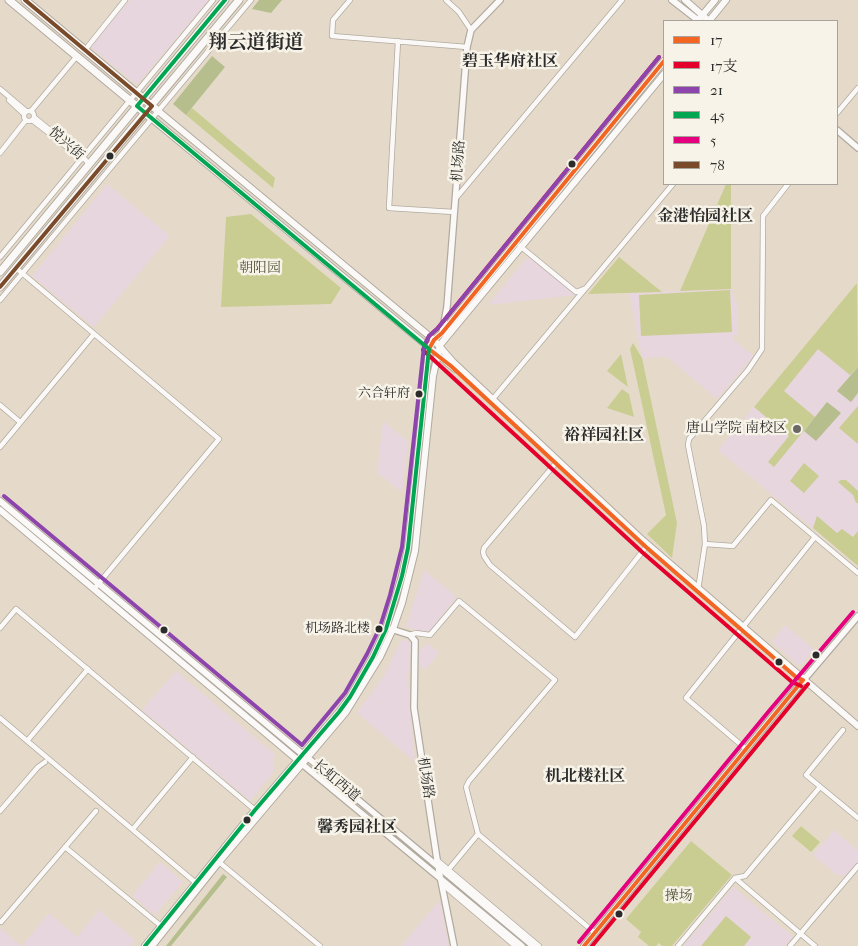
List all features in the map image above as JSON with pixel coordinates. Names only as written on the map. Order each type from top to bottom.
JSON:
[{"type":"main road","points":[[9,0],[437,354],[646,547],[772,654],[796,677],[804,680],[858,726]]},
{"type":"main road","points":[[25,0],[440,345],[453,362],[492,400],[639,537],[741,628]]},
{"type":"main road","points":[[0,272],[225,0]]},
{"type":"main road","points":[[0,286],[155,108],[239,0]]},
{"type":"main road","points":[[672,0],[699,20]]},
{"type":"main road","points":[[685,0],[699,20]]},
{"type":"main road","points":[[699,20],[715,0]]},
{"type":"main road","points":[[710,20],[726,0]]},
{"type":"main road","points":[[390,629],[408,548],[429,349],[434,340],[442,333],[663,63]]},
{"type":"main road","points":[[152,946],[350,697],[390,629],[409,579],[415,551],[432,386],[440,345],[663,75]]},
{"type":"main road","points":[[9,261],[16,268]]},
{"type":"main road","name":"长虹西道","points":[[0,501],[300,762]]},
{"type":"main road","name":"长虹西道","points":[[0,510],[305,756]]},
{"type":"main road","points":[[145,946],[256,810],[300,762]]},
{"type":"street","points":[[85,50],[125,0]]},
{"type":"street","points":[[9,261],[0,256],[214,0]]},
{"type":"street","points":[[155,108],[251,0]]},
{"type":"street","points":[[350,0],[334,20],[332,36],[468,47]]},
{"type":"street","points":[[446,0],[459,12],[472,30]]},
{"type":"street","name":"机场路","points":[[442,333],[447,307],[468,47],[472,30],[500,0]]},
{"type":"street","points":[[456,198],[622,0]]},
{"type":"street","points":[[398,41],[388,192],[389,208],[454,212]]},
{"type":"street","points":[[0,151],[77,57]]},
{"type":"street","points":[[838,112],[858,88]]},
{"type":"street","name":"悦兴街","points":[[0,89],[29,116]]},
{"type":"street","name":"悦兴街","points":[[0,93],[89,164]]},
{"type":"street","points":[[0,300],[148,116]]},
{"type":"street","points":[[838,131],[858,148]]},
{"type":"street","points":[[492,400],[672,185]]},
{"type":"street","points":[[698,590],[705,544],[704,526],[688,445],[689,439],[748,370],[762,349],[763,216],[787,185]]},
{"type":"street","points":[[520,246],[576,292],[586,288]]},
{"type":"street","points":[[16,268],[219,439],[96,586]]},
{"type":"street","points":[[0,447],[94,334]]},
{"type":"street","points":[[0,405],[20,422]]},
{"type":"street","points":[[555,464],[484,548],[484,556],[490,565],[575,637],[646,547]]},
{"type":"street","points":[[705,544],[732,546],[771,500],[858,573]]},
{"type":"street","points":[[746,749],[686,698],[815,537]]},
{"type":"street","points":[[390,629],[410,635],[416,633],[430,635],[459,601],[556,680],[469,781],[466,787],[478,834],[595,933]]},
{"type":"street","points":[[0,628],[16,609],[256,810]]},
{"type":"street","points":[[584,946],[858,616]]},
{"type":"street","name":"机场路","points":[[410,635],[415,641],[414,708],[438,866],[454,946]]},
{"type":"street","points":[[27,741],[88,669]]},
{"type":"street","points":[[0,718],[196,883]]},
{"type":"street","points":[[843,730],[806,775],[858,818]]},
{"type":"street","name":"长虹西道","points":[[305,756],[533,946]]},
{"type":"street","points":[[133,830],[193,757]]},
{"type":"street","points":[[0,810],[38,767],[45,762]]},
{"type":"street","name":"长虹西道","points":[[300,762],[522,946]]},
{"type":"street","points":[[678,946],[735,878],[745,876],[820,787]]},
{"type":"street","points":[[1,922],[96,811]]},
{"type":"street","points":[[449,869],[478,834]]},
{"type":"street","points":[[65,847],[161,926]]},
{"type":"street","points":[[437,860],[539,946]]},
{"type":"street","points":[[219,862],[320,946]]},
{"type":"street","points":[[790,946],[858,866]]},
{"type":"street","points":[[735,878],[815,946]]},
{"type":"street","points":[[442,881],[515,946]]},
{"type":"shaded area","points":[[130,0],[209,0],[138,84],[133,82],[92,48],[92,44]]},
{"type":"shaded area","points":[[107,184],[170,236],[94,327],[32,276]]},
{"type":"shaded area","points":[[528,256],[576,295],[488,305]]},
{"type":"shaded area","name":"唐山学院 南校区","points":[[858,282],[858,566],[718,450]]},
{"type":"shaded area","points":[[731,289],[738,306],[738,335],[733,335],[733,339],[754,356],[717,399],[667,357],[642,358],[629,293]]},
{"type":"shaded area","points":[[383,421],[408,441],[402,492],[377,473]]},
{"type":"shaded area","points":[[424,570],[457,597],[428,633],[406,627]]},
{"type":"shaded area","points":[[785,625],[814,649],[802,664],[798,665],[772,642]]},
{"type":"shaded area","points":[[402,639],[409,641],[411,644],[408,680],[415,762],[357,713],[383,677]]},
{"type":"shaded area","points":[[427,643],[439,653],[425,670],[416,661],[416,656]]},
{"type":"shaded area","points":[[176,671],[273,753],[274,772],[250,801],[142,710]]},
{"type":"shaded area","points":[[834,830],[858,851],[858,861],[845,876],[837,875],[813,855]]},
{"type":"shaded area","points":[[160,862],[183,882],[155,915],[132,896]]},
{"type":"shaded area","points":[[733,887],[793,937],[785,946],[683,946]]},
{"type":"shaded area","points":[[440,900],[449,946],[401,946]]},
{"type":"shaded area","points":[[99,910],[135,940],[130,946],[22,946],[49,913],[77,937]]},
{"type":"shaded area","points":[[0,928],[21,946],[0,946]]},
{"type":"green space","points":[[259,0],[282,0],[271,13],[252,9]]},
{"type":"green space","points":[[212,56],[225,67],[186,115],[173,104]]},
{"type":"green space","points":[[192,108],[275,178],[273,188],[186,115]]},
{"type":"green space","points":[[726,185],[731,185],[731,289],[680,291]]},
{"type":"green space","name":"朝阳园","points":[[251,214],[341,288],[331,304],[221,307],[226,217]]},
{"type":"green space","points":[[619,257],[662,292],[588,294]]},
{"type":"green space","points":[[857,283],[858,367],[850,375],[818,349],[784,391],[815,417],[774,467],[768,462],[789,436],[754,407]]},
{"type":"green space","points":[[730,290],[732,332],[641,336],[639,295]]},
{"type":"green space","points":[[633,343],[642,358],[677,523],[672,558],[647,534],[666,515],[630,349]]},
{"type":"green space","points":[[621,354],[628,387],[607,371]]},
{"type":"green space","points":[[858,367],[858,393],[851,402],[837,391]]},
{"type":"green space","points":[[622,389],[629,394],[634,417],[607,408]]},
{"type":"green space","points":[[827,402],[841,413],[816,441],[804,431]]},
{"type":"green space","points":[[858,406],[858,444],[839,428]]},
{"type":"green space","points":[[804,463],[819,476],[804,493],[790,481]]},
{"type":"green space","points":[[846,480],[858,491],[858,503],[856,503],[853,495],[838,482]]},
{"type":"green space","points":[[817,516],[837,533],[842,529],[853,537],[858,531],[858,566],[813,528]]},
{"type":"green space","points":[[801,826],[820,842],[811,852],[792,836]]},
{"type":"green space","name":"操场","points":[[691,841],[732,875],[672,946],[662,946],[659,943],[656,946],[649,946],[638,937],[641,932],[626,919]]},
{"type":"green space","points":[[223,874],[227,877],[171,946],[166,946]]},
{"type":"green space","name":"操场","points":[[726,916],[751,937],[744,946],[701,946]]},
{"type":"transit line","name":"78","points":[[0,287],[152,106],[25,0]]},
{"type":"transit line","name":"45","points":[[145,946],[255,810],[339,712],[373,657],[386,629],[402,576],[408,548],[429,349],[137,106],[225,0]]},
{"type":"transit line","name":"17支","points":[[659,57],[437,329],[429,336],[423,350],[642,552],[792,682],[801,686]]},
{"type":"transit line","name":"21","points":[[4,496],[302,745],[345,693],[380,627],[390,595],[402,547],[424,346],[429,336],[437,329],[659,57]]},
{"type":"transit line","name":"17","points":[[663,62],[442,333],[434,340],[429,349],[451,366],[646,547],[796,677],[803,680]]},
{"type":"transit line","name":"5","points":[[579,942],[853,612]]},
{"type":"transit line","name":"17","points":[[584,946],[803,680]]},
{"type":"transit line","name":"17支","points":[[592,946],[808,684]]},
{"type":"place","name":"六合轩府","points":[[419,394]]},
{"type":"place","name":"唐山学院 南校区","points":[[797,429]]},
{"type":"place","name":"机场路北楼","points":[[379,629]]},
{"type":"district","name":"翔云道街道","points":[[256,43]]},
{"type":"district","name":"碧玉华府社区","points":[[510,62]]},
{"type":"district","name":"金港怡园社区","points":[[705,217]]},
{"type":"district","name":"裕祥园社区","points":[[604,436]]},
{"type":"district","name":"机北楼社区","points":[[585,777]]},
{"type":"district","name":"馨秀园社区","points":[[357,828]]}]
